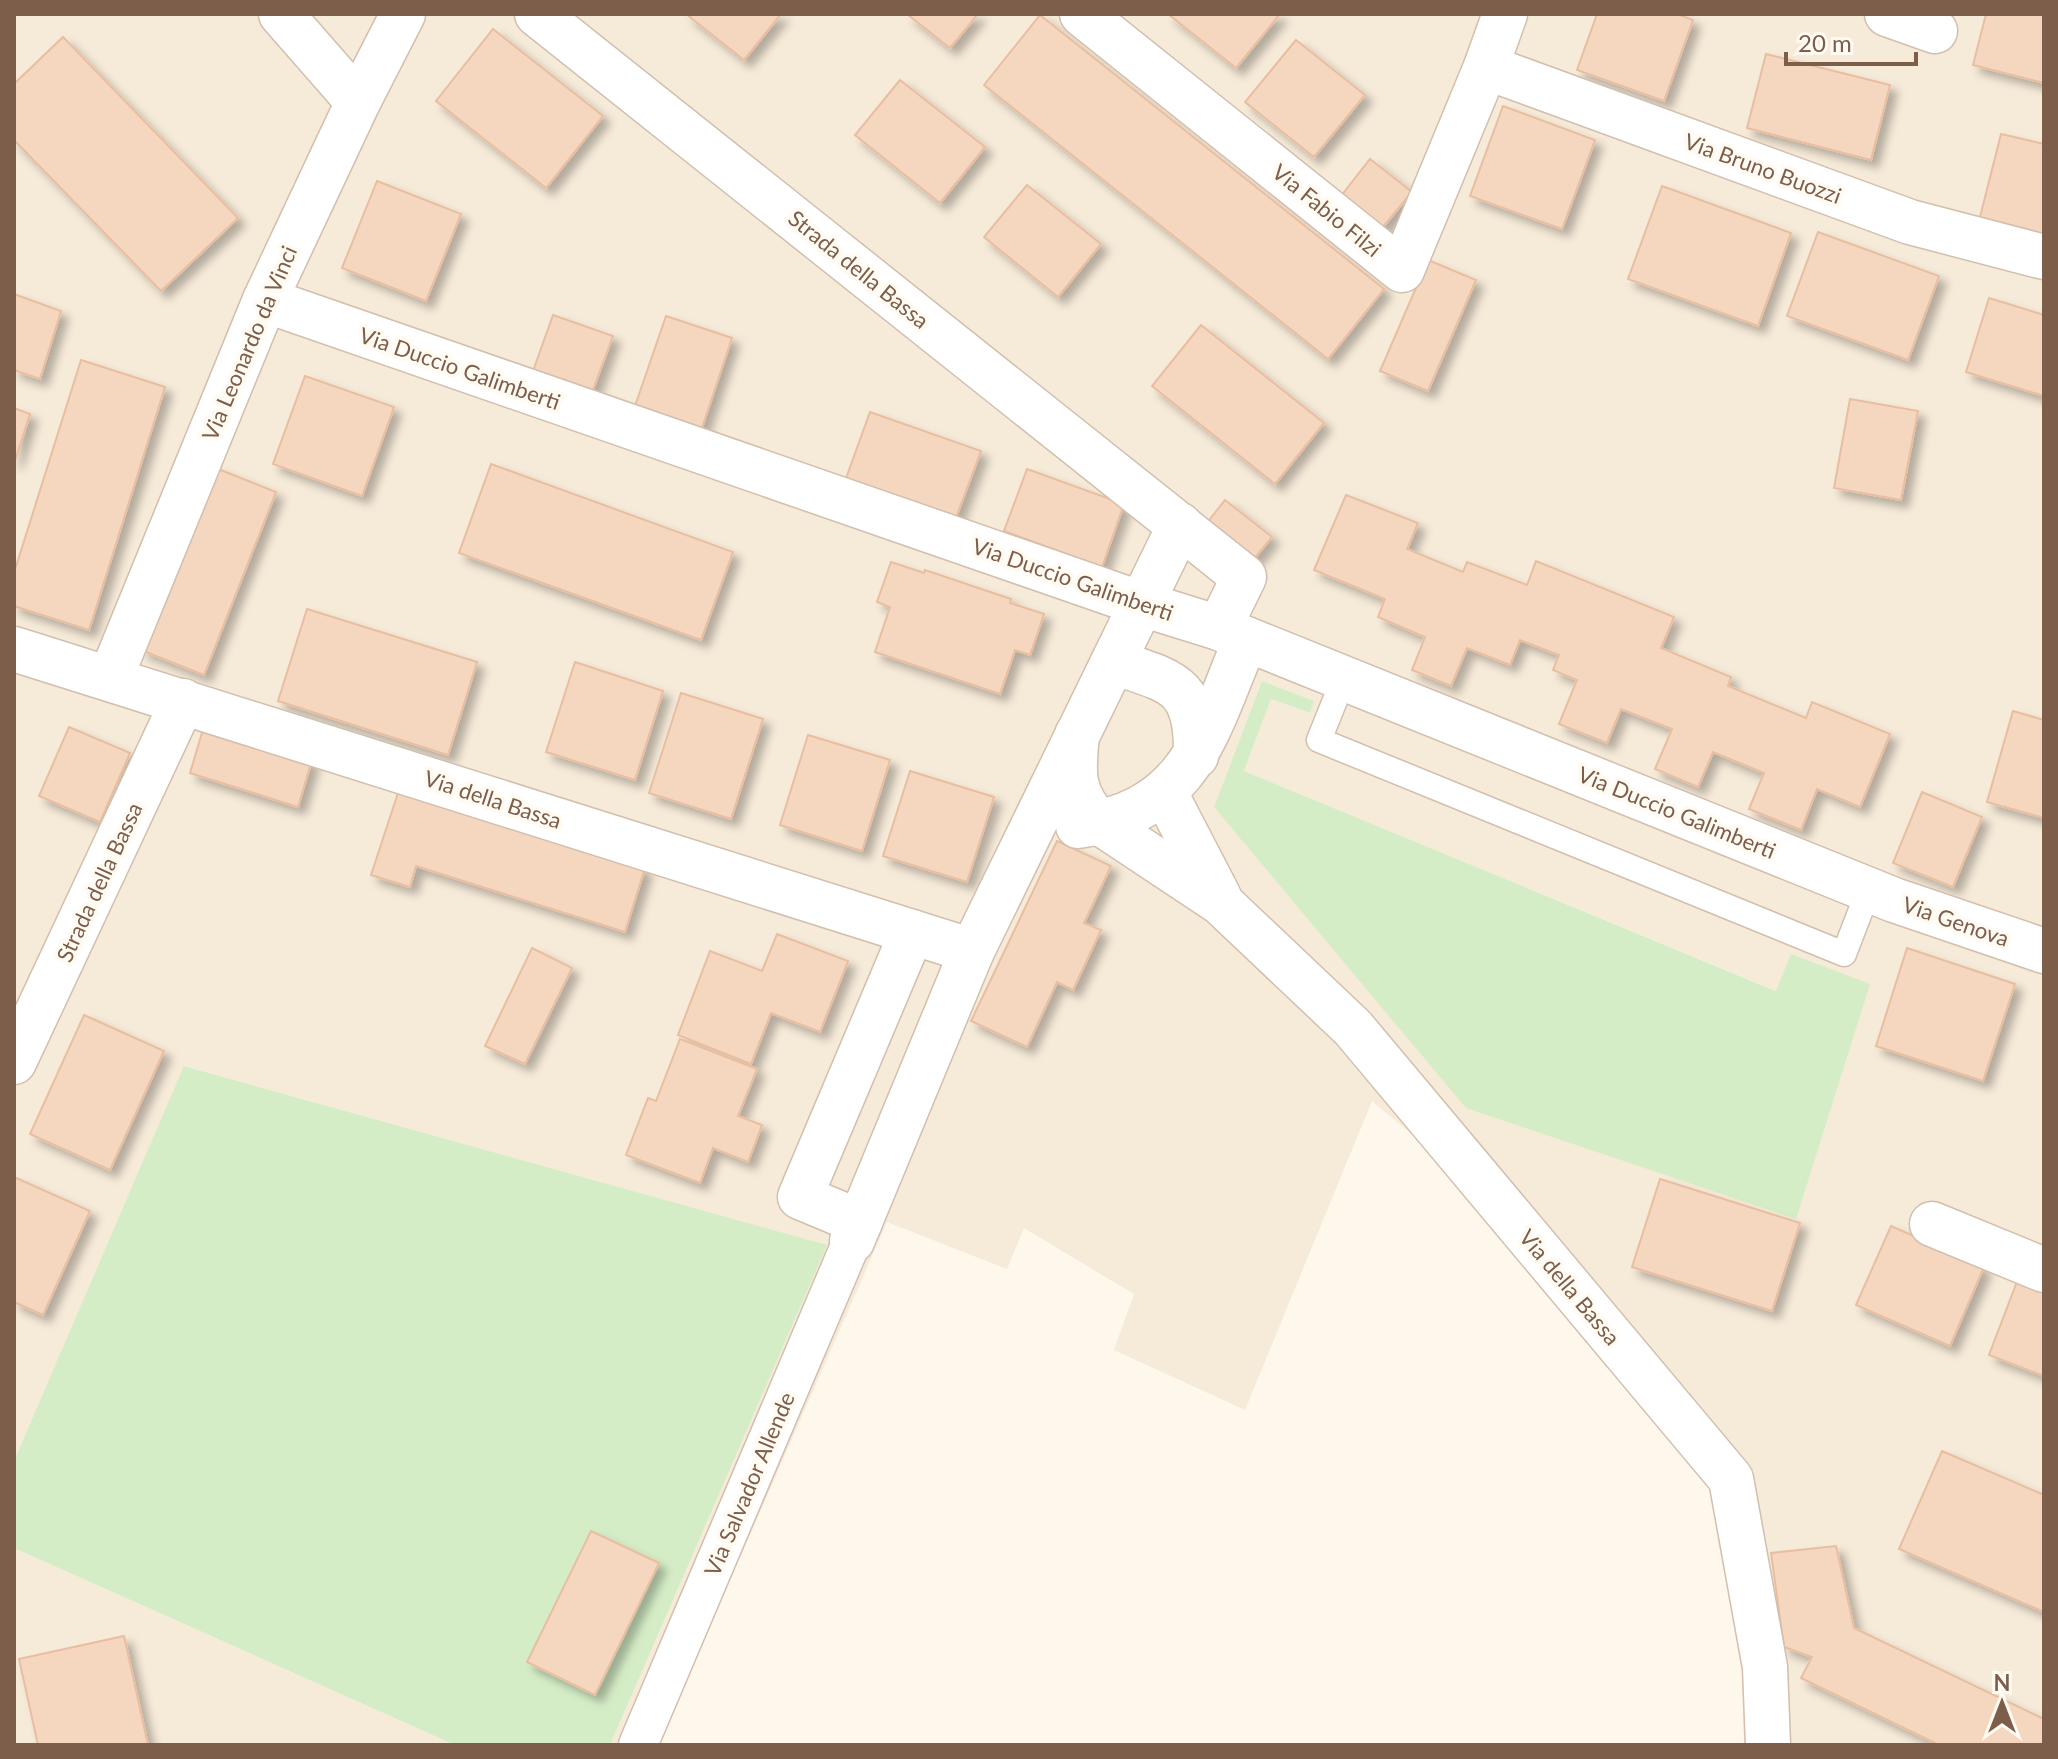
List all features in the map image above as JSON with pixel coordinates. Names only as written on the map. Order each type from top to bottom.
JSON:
[{"type":"street","points":[[281,14],[358,102]]},
{"type":"street","name":"Via Leonardo da Vinci","points":[[110,679],[265,300],[403,14]]},
{"type":"street","name":"Strada della Bassa","points":[[537,14],[1244,577],[1233,633],[1196,756],[1182,776],[1165,793],[1137,809],[1099,822],[1081,826],[1059,825],[1036,819]]},
{"type":"street","name":"Via Fabio Filzi","points":[[1082,14],[1402,270],[1486,67]]},
{"type":"street","points":[[1486,67],[1505,14]]},
{"type":"street","points":[[1887,14],[1935,31]]},
{"type":"street","name":"Via Bruno Buozzi","points":[[1486,67],[1910,222],[2044,257]]},
{"type":"street","name":"Via Duccio Galimberti","points":[[265,300],[1233,633],[1869,889]]},
{"type":"street","points":[[972,951],[1180,525]]},
{"type":"street","name":"Via della Bassa","points":[[14,649],[972,951]]},
{"type":"street","points":[[1113,662],[1161,677],[1178,689],[1192,708],[1196,725],[1196,756]]},
{"type":"street","name":"Strada della Bassa","points":[[14,1062],[183,701]]},
{"type":"street","points":[[1077,735],[1074,763],[1077,786],[1084,807],[1099,822]]},
{"type":"street","name":"Via della Bassa","points":[[1165,793],[1221,903]]},
{"type":"street","name":"Via della Bassa","points":[[1099,822],[1221,903],[1353,1028],[1731,1479],[1765,1667],[1768,1745]]},
{"type":"street","name":"Via Genova","points":[[1869,889],[2044,951]]},
{"type":"street","points":[[856,1232],[800,1197],[912,932]]},
{"type":"street","name":"Via Salvador Allende","points":[[638,1745],[972,951]]},
{"type":"street","points":[[1932,1224],[2044,1270]]},
{"type":"lane","points":[[1344,678],[1319,740],[1844,954],[1869,889]]},
{"type":"shaded area","points":[[14,14],[2044,14],[2044,1745],[1744,1745],[1742,1665],[1712,1489],[1432,1151],[1372,1101],[1245,1410],[1114,1350],[1134,1294],[1024,1228],[1007,1269],[887,1222],[658,1745],[610,1745],[826,1245],[185,1066],[14,1461]],"holes":[[[1262,681],[1314,701],[1309,713],[1271,699],[1244,771],[1777,991],[1214,807]]]},
{"type":"shaded area","points":[[14,1548],[455,1745],[14,1745]]},
{"type":"green space","points":[[1262,681],[1314,701],[1310,713],[1271,699],[1244,771],[1776,991],[1791,954],[1870,984],[1796,1219],[1466,1108],[1214,807]]},
{"type":"green space","points":[[184,1066],[827,1245],[610,1745],[455,1745],[14,1548],[14,1461]]},
{"type":"building","points":[[686,14],[781,14],[744,60]]},
{"type":"building","points":[[907,14],[978,14],[950,48]]},
{"type":"building","points":[[1168,14],[1280,14],[1236,68]]},
{"type":"building","points":[[1597,14],[1677,14],[1693,20],[1664,101],[1577,70]]},
{"type":"building","points":[[1986,14],[2044,14],[2044,83],[1973,65]]},
{"type":"building","points":[[1040,15],[1384,289],[1328,359],[984,85]]},
{"type":"building","points":[[493,29],[603,116],[546,188],[436,101]]},
{"type":"building","points":[[63,37],[238,218],[161,291],[14,140],[14,84]]},
{"type":"building","points":[[1296,40],[1365,95],[1314,157],[1245,102]]},
{"type":"building","points":[[1766,54],[1890,85],[1871,160],[1747,128]]},
{"type":"building","points":[[900,80],[985,147],[940,203],[855,135]]},
{"type":"building","points":[[1503,106],[1595,140],[1562,229],[1470,196]]},
{"type":"building","points":[[2001,134],[2044,144],[2044,237],[1979,221]]},
{"type":"building","points":[[1370,159],[1412,192],[1382,228],[1341,196]]},
{"type":"building","points":[[377,181],[461,214],[426,301],[342,268]]},
{"type":"building","points":[[1027,185],[1101,244],[1058,297],[984,237]]},
{"type":"building","points":[[1662,186],[1791,233],[1758,326],[1628,279]]},
{"type":"building","points":[[1818,232],[1939,276],[1908,360],[1787,316]]},
{"type":"building","points":[[1428,260],[1476,280],[1428,391],[1380,371]]},
{"type":"building","points":[[14,294],[61,311],[40,379],[14,370]]},
{"type":"building","points":[[1989,298],[2044,315],[2044,396],[1966,372]]},
{"type":"building","points":[[553,315],[613,336],[591,395],[532,374]]},
{"type":"building","points":[[666,316],[732,338],[702,428],[635,406]]},
{"type":"building","points":[[1201,325],[1324,423],[1275,484],[1152,386]]},
{"type":"building","points":[[81,360],[165,387],[89,630],[14,606],[14,573]]},
{"type":"building","points":[[305,376],[394,407],[362,496],[273,464]]},
{"type":"building","points":[[1850,399],[1918,411],[1901,500],[1834,488]]},
{"type":"building","points":[[14,408],[30,414],[14,464]]},
{"type":"building","points":[[870,412],[981,451],[954,523],[844,484]]},
{"type":"building","points":[[491,464],[733,552],[701,640],[459,553]]},
{"type":"building","points":[[213,467],[276,492],[204,675],[141,650]]},
{"type":"building","points":[[1027,469],[1124,504],[1102,567],[1004,531]]},
{"type":"building","points":[[1346,495],[1418,523],[1407,549],[1463,572],[1467,562],[1527,585],[1536,561],[1674,617],[1661,648],[1731,677],[1728,686],[1806,718],[1812,702],[1890,734],[1860,807],[1817,789],[1801,830],[1749,809],[1764,773],[1713,752],[1698,787],[1655,769],[1672,729],[1621,709],[1607,743],[1559,724],[1577,680],[1553,670],[1559,655],[1520,640],[1510,665],[1467,648],[1451,686],[1412,670],[1425,637],[1378,617],[1385,599],[1314,570]]},
{"type":"building","points":[[1225,500],[1272,537],[1245,570],[1199,533]]},
{"type":"building","points":[[891,562],[1011,599],[1010,603],[1044,614],[1030,655],[1015,650],[1000,694],[875,652],[890,607],[877,602]]},
{"type":"building","points":[[307,609],[477,662],[448,755],[278,701]]},
{"type":"building","points":[[575,662],[663,691],[635,780],[546,752]]},
{"type":"building","points":[[681,693],[763,719],[731,819],[649,793]]},
{"type":"building","points":[[2013,711],[2044,720],[2044,818],[1987,802]]},
{"type":"building","points":[[204,726],[312,760],[298,807],[190,773]]},
{"type":"building","points":[[69,727],[130,753],[100,822],[39,796]]},
{"type":"building","points":[[808,735],[890,760],[862,851],[780,825]]},
{"type":"building","points":[[910,771],[994,797],[967,882],[883,856]]},
{"type":"building","points":[[399,790],[645,868],[625,932],[416,866],[410,887],[371,875]]},
{"type":"building","points":[[1922,792],[1982,817],[1953,887],[1893,863]]},
{"type":"building","points":[[1057,841],[1111,866],[1084,923],[1101,930],[1073,990],[1057,982],[1027,1047],[971,1021]]},
{"type":"building","points":[[777,934],[848,961],[820,1032],[771,1013],[751,1064],[678,1035],[710,951],[762,971]]},
{"type":"building","points":[[532,948],[572,968],[525,1064],[485,1046]]},
{"type":"building","points":[[1907,948],[2015,984],[1983,1081],[1876,1046]]},
{"type":"building","points":[[84,1015],[164,1051],[110,1170],[30,1134]]},
{"type":"building","points":[[680,1039],[757,1069],[738,1116],[762,1125],[748,1162],[713,1148],[700,1183],[626,1155],[648,1098],[656,1101]]},
{"type":"building","points":[[14,1177],[90,1211],[43,1315],[14,1302]]},
{"type":"building","points":[[1660,1179],[1800,1223],[1772,1311],[1632,1267]]},
{"type":"building","points":[[1891,1226],[1984,1267],[1950,1346],[1856,1305]]},
{"type":"building","points":[[2018,1279],[2044,1289],[2044,1376],[1989,1355]]},
{"type":"building","points":[[1942,1451],[2044,1495],[2044,1612],[1899,1549]]},
{"type":"building","points":[[591,1531],[659,1563],[595,1695],[527,1662]]},
{"type":"building","points":[[1836,1546],[1854,1628],[2044,1719],[2044,1745],[1939,1745],[1801,1678],[1812,1657],[1784,1647],[1771,1553]]},
{"type":"building","points":[[124,1636],[148,1745],[38,1745],[19,1659]]}]
